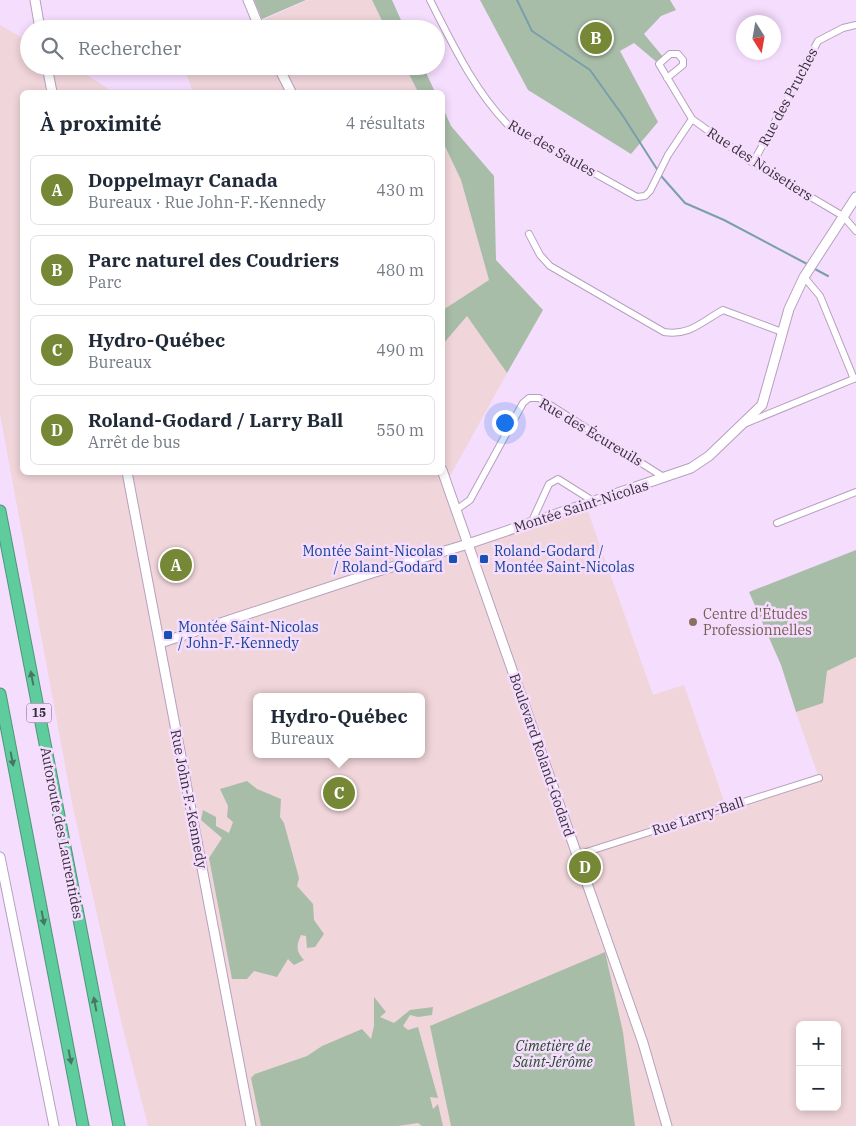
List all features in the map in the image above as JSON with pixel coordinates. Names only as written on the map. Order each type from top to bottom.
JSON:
[{"type":"highway","name":"Autoroute des Laurentides","points":[[0,511],[119,1126]]},
{"type":"highway","name":"15","points":[[0,694],[83,1126]]},
{"type":"highway","points":[[116,1107],[123,1126]]},
{"type":"street","points":[[35,0],[38,20]]},
{"type":"street","points":[[248,0],[256,20]]},
{"type":"street","name":"Rue des Saules","points":[[430,0],[440,20]]},
{"type":"street","name":"Rue des Pruches","points":[[753,163],[818,41],[843,28],[856,25]]},
{"type":"street","name":"Rue des Saules","points":[[445,31],[493,109],[508,125],[637,198],[645,196],[650,190],[668,155],[692,119]]},
{"type":"street","points":[[49,75],[52,90]]},
{"type":"street","points":[[282,75],[290,90]]},
{"type":"street","name":"Rue des Noisetiers","points":[[667,78],[692,119],[753,163],[844,216]]},
{"type":"street","name":"Montée Saint-Nicolas","points":[[160,643],[372,573],[468,544],[691,468],[709,456],[762,404],[789,309],[804,277],[856,197]]},
{"type":"street","points":[[844,216],[856,231]]},
{"type":"street","points":[[529,234],[540,255],[550,266],[664,332],[679,334],[696,327],[723,310],[782,332]]},
{"type":"street","points":[[740,426],[855,378],[820,296],[804,277]]},
{"type":"street","name":"Rue des Écureuils","points":[[456,510],[470,500],[523,404],[529,398],[539,398],[665,478]]},
{"type":"street","name":"Rue John-F.-Kennedy","points":[[127,475],[160,643],[250,1126]]},
{"type":"street","name":"Boulevard Roland-Godard","points":[[444,475],[643,1043],[667,1126]]},
{"type":"street","points":[[532,521],[549,484],[558,479],[593,502]]},
{"type":"street","points":[[777,523],[856,492]]},
{"type":"street","name":"Rue Larry-Ball","points":[[577,855],[819,778]]},
{"type":"street","points":[[0,857],[54,1126]]},
{"type":"shaded area","points":[[308,0],[372,0],[382,20],[263,20]]},
{"type":"shaded area","points":[[0,25],[20,37],[20,75],[87,75],[110,90],[20,90],[20,475],[445,475],[445,146],[461,180],[489,280],[460,299],[507,373],[449,478],[468,544],[586,506],[653,695],[684,685],[725,804],[819,778],[796,712],[823,703],[827,671],[856,657],[856,1126],[148,1126],[122,1025],[73,808],[0,414]]},
{"type":"shaded area","points":[[187,75],[410,75],[417,90],[192,90]]},
{"type":"green space","points":[[254,0],[306,0],[262,19]]},
{"type":"green space","points":[[372,0],[392,0],[401,20],[382,20]]},
{"type":"green space","points":[[480,0],[670,0],[676,10],[661,16],[644,34],[664,58],[659,64],[634,43],[620,51],[658,122],[631,154],[528,90]]},
{"type":"green space","points":[[410,75],[427,75],[434,90],[417,90]]},
{"type":"green space","points":[[445,112],[451,126],[494,176],[496,260],[543,310],[507,373],[467,316],[445,342],[445,309],[489,280],[461,180],[445,146]]},
{"type":"green space","points":[[856,550],[856,657],[827,671],[823,703],[796,712],[781,665],[749,592]]},
{"type":"green space","points":[[247,781],[257,789],[281,799],[280,817],[284,823],[299,878],[297,886],[313,904],[314,920],[324,934],[315,947],[307,948],[306,936],[301,935],[298,948],[299,954],[304,960],[294,965],[288,959],[277,977],[254,971],[247,979],[232,979],[209,858],[222,838],[201,820],[203,810],[216,817],[216,826],[229,833],[233,822],[227,817],[228,806],[220,789]]},
{"type":"green space","name":"Cimetière de Saint-Jérôme","points":[[605,952],[623,1032],[635,1126],[451,1126],[430,1026]]},
{"type":"green space","points":[[374,997],[386,1012],[380,1017],[394,1023],[410,1010],[433,1007],[432,1015],[418,1017],[410,1015],[403,1026],[408,1030],[418,1027],[438,1098],[430,1097],[433,1109],[438,1104],[443,1126],[422,1126],[418,1123],[398,1126],[261,1126],[251,1078],[255,1074],[307,1056],[322,1046],[362,1029],[371,1039],[374,1026]]},
{"type":"waterway","points":[[517,0],[532,31],[590,70],[623,116],[662,177],[685,203],[724,220],[809,265]]},
{"type":"waterway","points":[[813,268],[828,276]]},
{"type":"place","name":"Parc naturel des Coudriers","points":[[596,38]]},
{"type":"place","name":"Montée Saint-Nicolas / Roland-Godard","points":[[453,559]]},
{"type":"place","name":"Roland-Godard / Montée Saint-Nicolas","points":[[484,559]]},
{"type":"place","name":"Doppelmayr Canada","points":[[176,565]]},
{"type":"place","name":"Centre d'Études Professionnelles","points":[[693,622]]},
{"type":"place","name":"Montée Saint-Nicolas / John-F.-Kennedy","points":[[168,635]]},
{"type":"place","name":"Hydro-Québec","points":[[339,793]]},
{"type":"place","name":"Roland-Godard / Larry Ball","points":[[585,867]]}]
